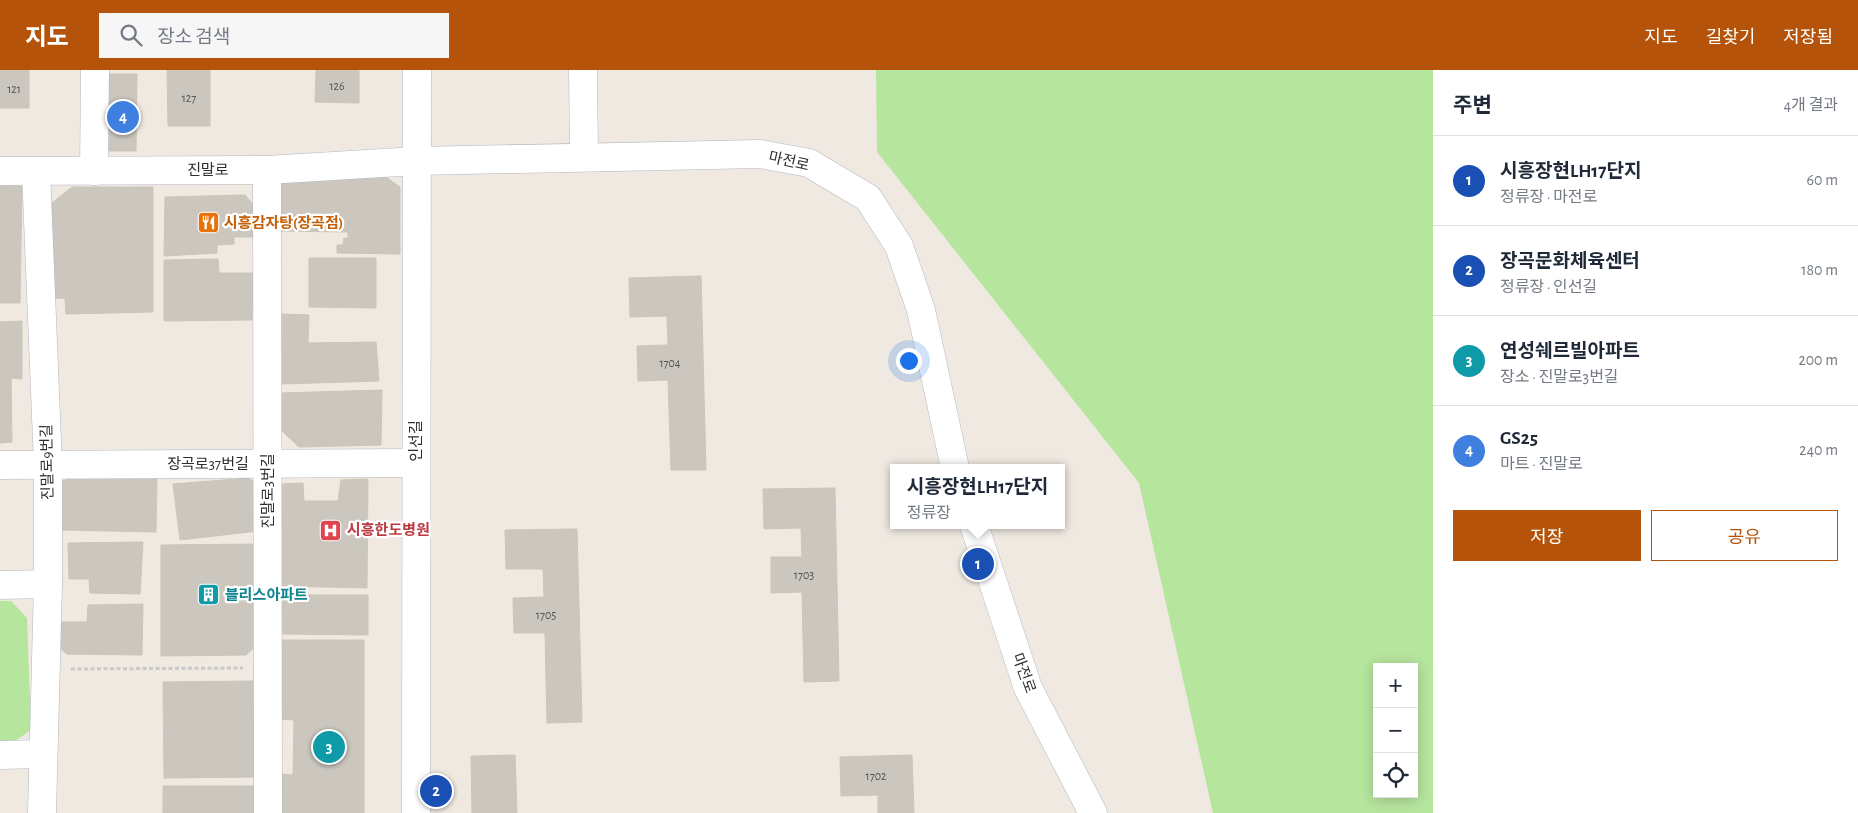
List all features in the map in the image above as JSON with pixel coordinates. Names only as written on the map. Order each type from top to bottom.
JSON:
[{"type":"street","points":[[94,70],[94,171]]},
{"type":"street","name":"인선길","points":[[416,813],[417,70]]},
{"type":"street","points":[[583,70],[584,157]]},
{"type":"street","name":"마전로","points":[[416,161],[760,154],[809,163],[868,198],[900,246],[921,310],[954,464]]},
{"type":"street","name":"진말로","points":[[0,171],[267,170],[416,161]]},
{"type":"street","name":"진말로3번길","points":[[267,170],[268,813]]},
{"type":"street","name":"진말로9번길","points":[[36,171],[48,465],[48,584],[42,813]]},
{"type":"street","name":"장곡로37번길","points":[[0,465],[416,463]]},
{"type":"street","name":"마전로","points":[[975,529],[1028,688],[1092,813]]},
{"type":"street","points":[[0,585],[48,584]]},
{"type":"street","points":[[0,755],[43,754]]},
{"type":"path","points":[[46,670],[268,668]]},
{"type":"green space","points":[[876,70],[1433,70],[1433,813],[1213,813],[1139,483],[877,152]]},
{"type":"green space","points":[[0,601],[11,601],[27,618],[31,730],[15,741],[0,742]]},
{"type":"building","points":[[0,70],[29,70],[29,108],[0,108]]},
{"type":"building","points":[[167,70],[210,70],[210,126],[168,126]]},
{"type":"building","points":[[316,70],[359,70],[359,103],[315,102]]},
{"type":"building","points":[[108,74],[137,74],[136,151],[107,151]]},
{"type":"building","points":[[382,174],[400,187],[400,254],[337,253],[337,245],[343,245],[344,238],[348,238],[348,232],[273,231],[273,191],[287,175]]},
{"type":"building","points":[[0,186],[22,186],[20,303],[0,303]]},
{"type":"building","points":[[72,187],[153,187],[153,312],[66,314],[65,298],[48,299],[47,207]]},
{"type":"building","points":[[245,195],[256,208],[256,237],[234,237],[234,244],[217,245],[217,253],[164,256],[165,197]]},
{"type":"building","points":[[309,258],[376,258],[376,308],[309,307]]},
{"type":"building","points":[[218,259],[219,273],[253,273],[252,320],[164,321],[164,260]]},
{"type":"building","points":[[701,276],[706,470],[671,470],[668,380],[638,381],[637,346],[668,345],[667,316],[630,317],[629,278]]},
{"type":"building","points":[[281,314],[309,315],[308,343],[376,342],[379,381],[282,384]]},
{"type":"building","points":[[22,321],[22,379],[11,378],[12,442],[0,443],[0,322]]},
{"type":"building","points":[[382,390],[381,445],[299,447],[280,429],[280,393]]},
{"type":"building","points":[[76,475],[157,476],[156,532],[61,530],[61,482]]},
{"type":"building","points":[[249,478],[259,487],[258,531],[180,540],[173,484]]},
{"type":"building","name":"시흥한도병원","points":[[368,479],[367,588],[281,586],[282,484],[303,483],[304,501],[338,501],[341,480]]},
{"type":"building","points":[[835,488],[839,681],[804,682],[802,592],[771,593],[771,557],[802,557],[801,528],[764,529],[763,489]]},
{"type":"building","points":[[577,529],[582,722],[547,723],[545,633],[514,633],[513,598],[544,597],[543,569],[506,569],[505,530]]},
{"type":"building","points":[[143,542],[140,594],[90,593],[89,579],[69,579],[68,543]]},
{"type":"building","name":"블리스아파트","points":[[258,544],[257,645],[246,655],[161,656],[161,545]]},
{"type":"building","points":[[280,595],[368,595],[368,635],[280,634]]},
{"type":"building","points":[[143,604],[142,655],[67,654],[52,641],[51,622],[87,622],[88,605]]},
{"type":"building","points":[[279,640],[364,640],[364,813],[280,813],[280,774],[293,775],[294,720],[278,719]]},
{"type":"building","points":[[255,681],[256,777],[164,778],[163,682]]},
{"type":"building","points":[[515,755],[517,813],[472,813],[471,756]]},
{"type":"building","points":[[912,755],[914,813],[878,813],[878,795],[841,796],[840,757]]},
{"type":"building","points":[[163,786],[253,786],[254,813],[163,813]]},
{"type":"place","name":"GS25","points":[[123,117]]},
{"type":"place","name":"시흥감자탕(장곡점)","points":[[208,223]]},
{"type":"place","name":"시흥한도병원","points":[[331,530]]},
{"type":"place","name":"시흥장현LH17단지","points":[[978,564]]},
{"type":"place","name":"블리스아파트","points":[[209,595]]},
{"type":"place","name":"연성쉐르빌아파트","points":[[329,747]]},
{"type":"place","name":"장곡문화체육센터","points":[[436,791]]}]
